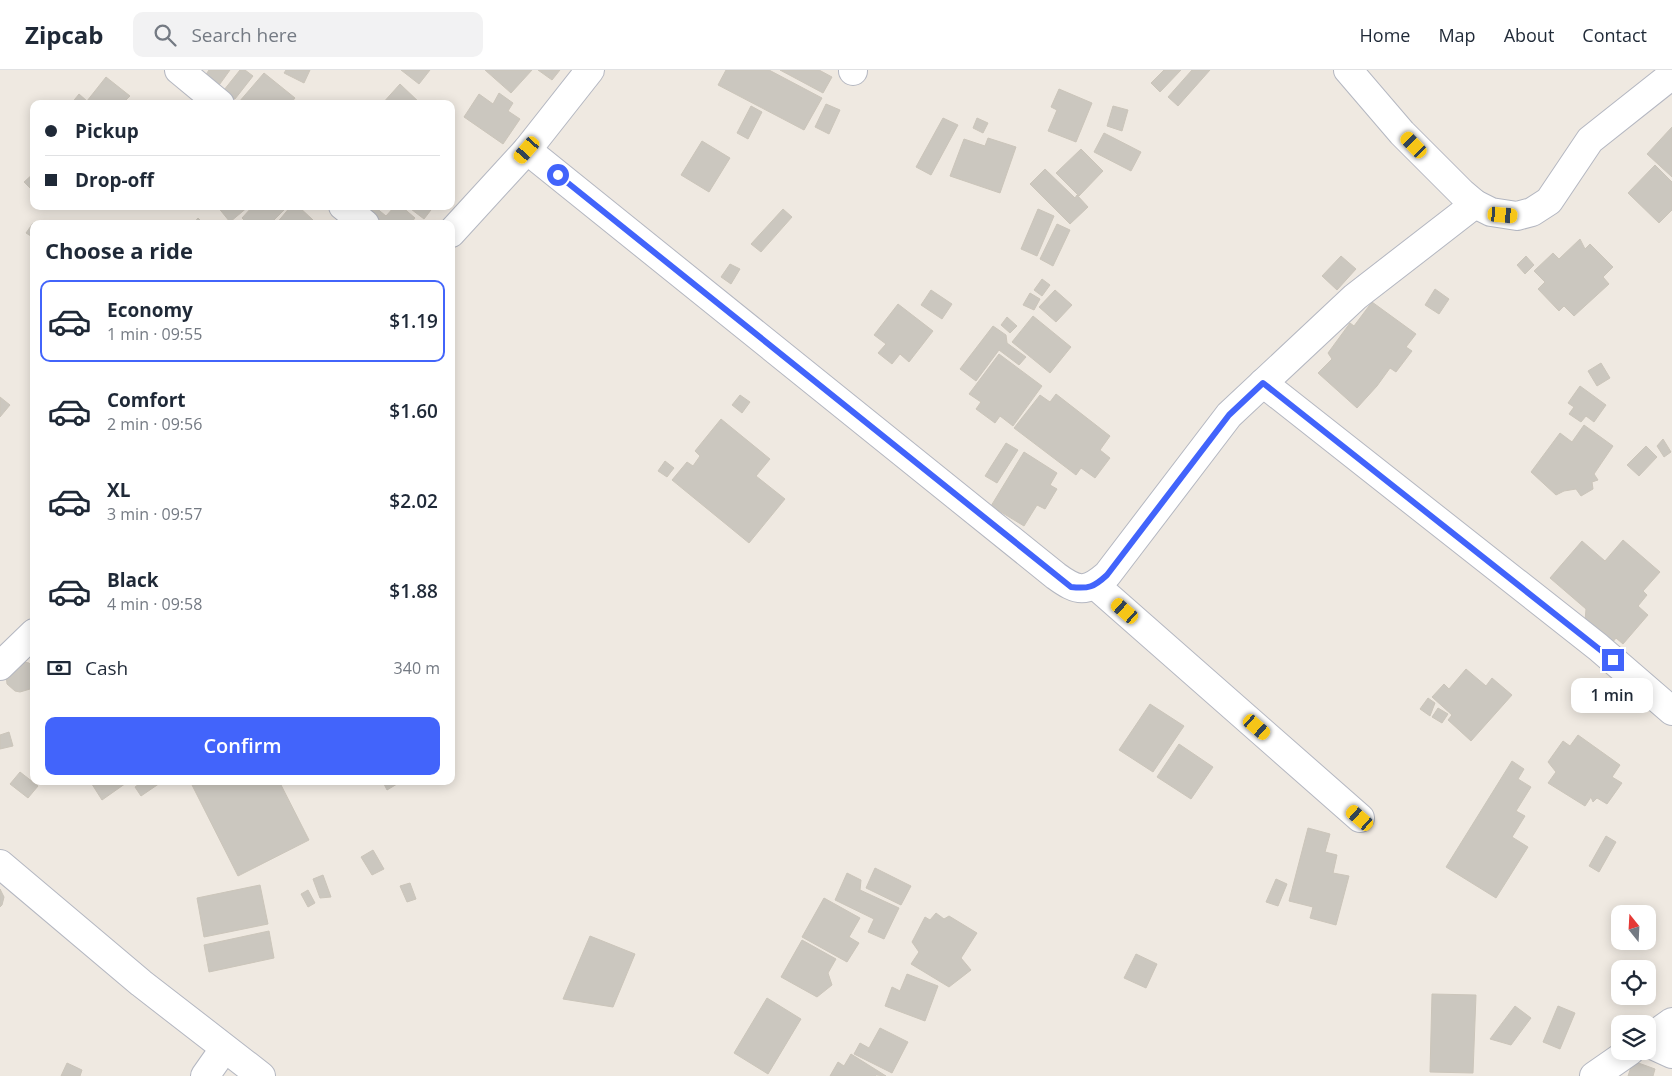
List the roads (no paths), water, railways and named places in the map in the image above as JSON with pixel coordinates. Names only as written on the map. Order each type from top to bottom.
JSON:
[{"type":"street","points":[[179,70],[215,100]]},
{"type":"street","points":[[455,229],[527,150],[590,70]]},
{"type":"street","points":[[1348,70],[1402,132],[1462,193],[1475,204],[1491,212],[1517,216],[1532,212],[1549,201],[1590,140],[1672,75]]},
{"type":"street","points":[[527,150],[1056,576],[1071,587],[1083,588],[1095,585],[1107,575],[1229,415],[1355,297],[1475,204]]},
{"type":"street","points":[[349,210],[360,220]]},
{"type":"street","points":[[1263,383],[1598,647],[1672,711]]},
{"type":"street","points":[[1095,585],[1360,818]]},
{"type":"street","points":[[0,666],[30,637]]},
{"type":"street","points":[[0,864],[141,984],[261,1076]]},
{"type":"street","points":[[1656,1035],[1672,1022]]},
{"type":"street","points":[[1656,1045],[1672,1054]]},
{"type":"street","points":[[205,1076],[224,1049]]},
{"type":"street","points":[[1594,1076],[1617,1060]]}]
